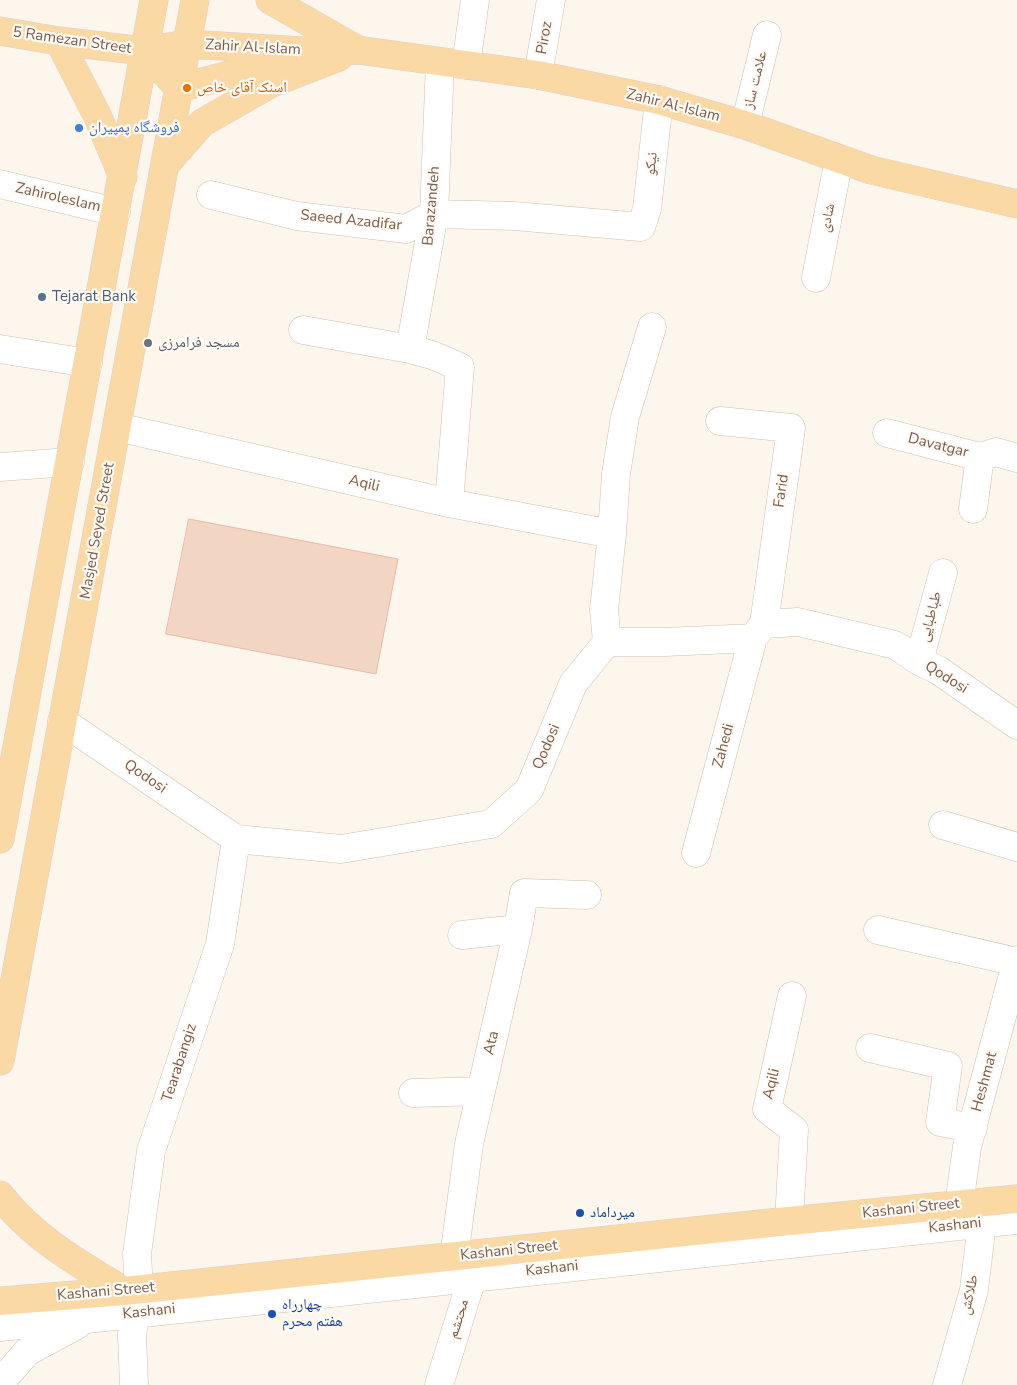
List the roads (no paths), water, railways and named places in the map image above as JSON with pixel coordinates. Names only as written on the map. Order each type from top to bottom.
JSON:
[{"type":"main road","points":[[0,839],[154,0]]},
{"type":"main road","name":"Masjed Seyed Street","points":[[0,1061],[195,0]]},
{"type":"main road","points":[[270,0],[358,50]]},
{"type":"main road","name":"5 Ramezan Street","points":[[0,31],[59,41],[144,51],[187,44]]},
{"type":"main road","points":[[59,41],[98,117],[123,177]]},
{"type":"main road","name":"Zahir Al-Islam","points":[[187,44],[319,52],[358,50],[538,75],[659,100],[745,125],[871,170],[1017,204]]},
{"type":"main road","points":[[165,165],[202,123],[272,83],[358,50]]},
{"type":"main road","points":[[144,51],[178,88]]},
{"type":"main road","name":"Zahir Al-Islam","points":[[178,88],[319,52]]},
{"type":"main road","points":[[0,1195],[11,1209],[58,1251],[132,1298]]},
{"type":"main road","name":"Kashani Street","points":[[0,1301],[132,1298],[469,1263],[789,1221],[975,1210],[1017,1199]]},
{"type":"street","name":"Barazandeh","points":[[410,348],[434,214],[453,63],[474,0]]},
{"type":"street","name":"Piroz","points":[[538,75],[551,0]]},
{"type":"street","name":"علامت ساز","points":[[745,125],[767,35]]},
{"type":"street","name":"نیکو","points":[[641,227],[647,209],[659,100]]},
{"type":"street","name":"شادی","points":[[816,278],[840,159]]},
{"type":"street","name":"Zahiroleslam","points":[[0,184],[116,212]]},
{"type":"street","name":"Saeed Azadifar","points":[[211,195],[297,216],[406,229],[434,214],[514,216],[641,227]]},
{"type":"street","points":[[607,642],[604,610],[616,474],[625,417],[652,327]]},
{"type":"street","points":[[303,330],[410,348],[460,367],[450,503]]},
{"type":"street","points":[[0,349],[88,362]]},
{"type":"street","name":"Farid","points":[[720,421],[791,428],[758,631]]},
{"type":"street","name":"Aqili","points":[[117,427],[450,503],[612,534]]},
{"type":"street","name":"Davatgar","points":[[887,434],[980,457],[996,452],[1017,458]]},
{"type":"street","points":[[972,509],[980,457]]},
{"type":"street","points":[[0,467],[70,462]]},
{"type":"street","name":"طباطبایی","points":[[919,661],[943,573]]},
{"type":"street","name":"Qodosi","points":[[62,721],[236,839],[341,849],[491,824],[529,790],[573,684],[607,642],[665,642],[758,631],[798,622],[895,645],[919,661],[938,670],[1017,725]]},
{"type":"street","name":"Zahedi","points":[[696,853],[758,631]]},
{"type":"street","points":[[943,825],[1017,846]]},
{"type":"street","name":"Tearabangiz","points":[[134,1385],[132,1298],[151,1150],[220,944],[236,839]]},
{"type":"street","name":"Ata","points":[[469,1263],[469,1144],[518,929],[524,892],[587,895]]},
{"type":"street","points":[[462,935],[518,929]]},
{"type":"street","points":[[878,930],[1017,961]]},
{"type":"street","name":"Heshmat","points":[[975,1210],[967,1147],[1017,961]]},
{"type":"street","name":"Aqili","points":[[789,1221],[794,1130],[767,1109],[792,996]]},
{"type":"street","points":[[870,1048],[948,1066],[940,1122],[973,1128]]},
{"type":"street","points":[[413,1093],[481,1091]]},
{"type":"street","name":"Kashani","points":[[469,1263],[975,1210],[1017,1220]]},
{"type":"street","name":"طلاکش","points":[[947,1385],[974,1290],[975,1210]]},
{"type":"street","name":"محتشم","points":[[439,1385],[469,1263]]},
{"type":"street","name":"Kashani","points":[[0,1382],[27,1352],[87,1319],[132,1298]]},
{"type":"street","name":"Kashani","points":[[0,1327],[87,1319]]},
{"type":"place","name":"اسنک آقای خاص","points":[[187,88]]},
{"type":"place","name":"فروشگاه پمپیران","points":[[79,128]]},
{"type":"place","name":"Tejarat Bank","points":[[42,297]]},
{"type":"place","name":"مسجد فرامرزی","points":[[148,343]]},
{"type":"place","name":"میرداماد","points":[[580,1213]]},
{"type":"place","name":"چهارراه هفتم محرم","points":[[272,1314]]}]
